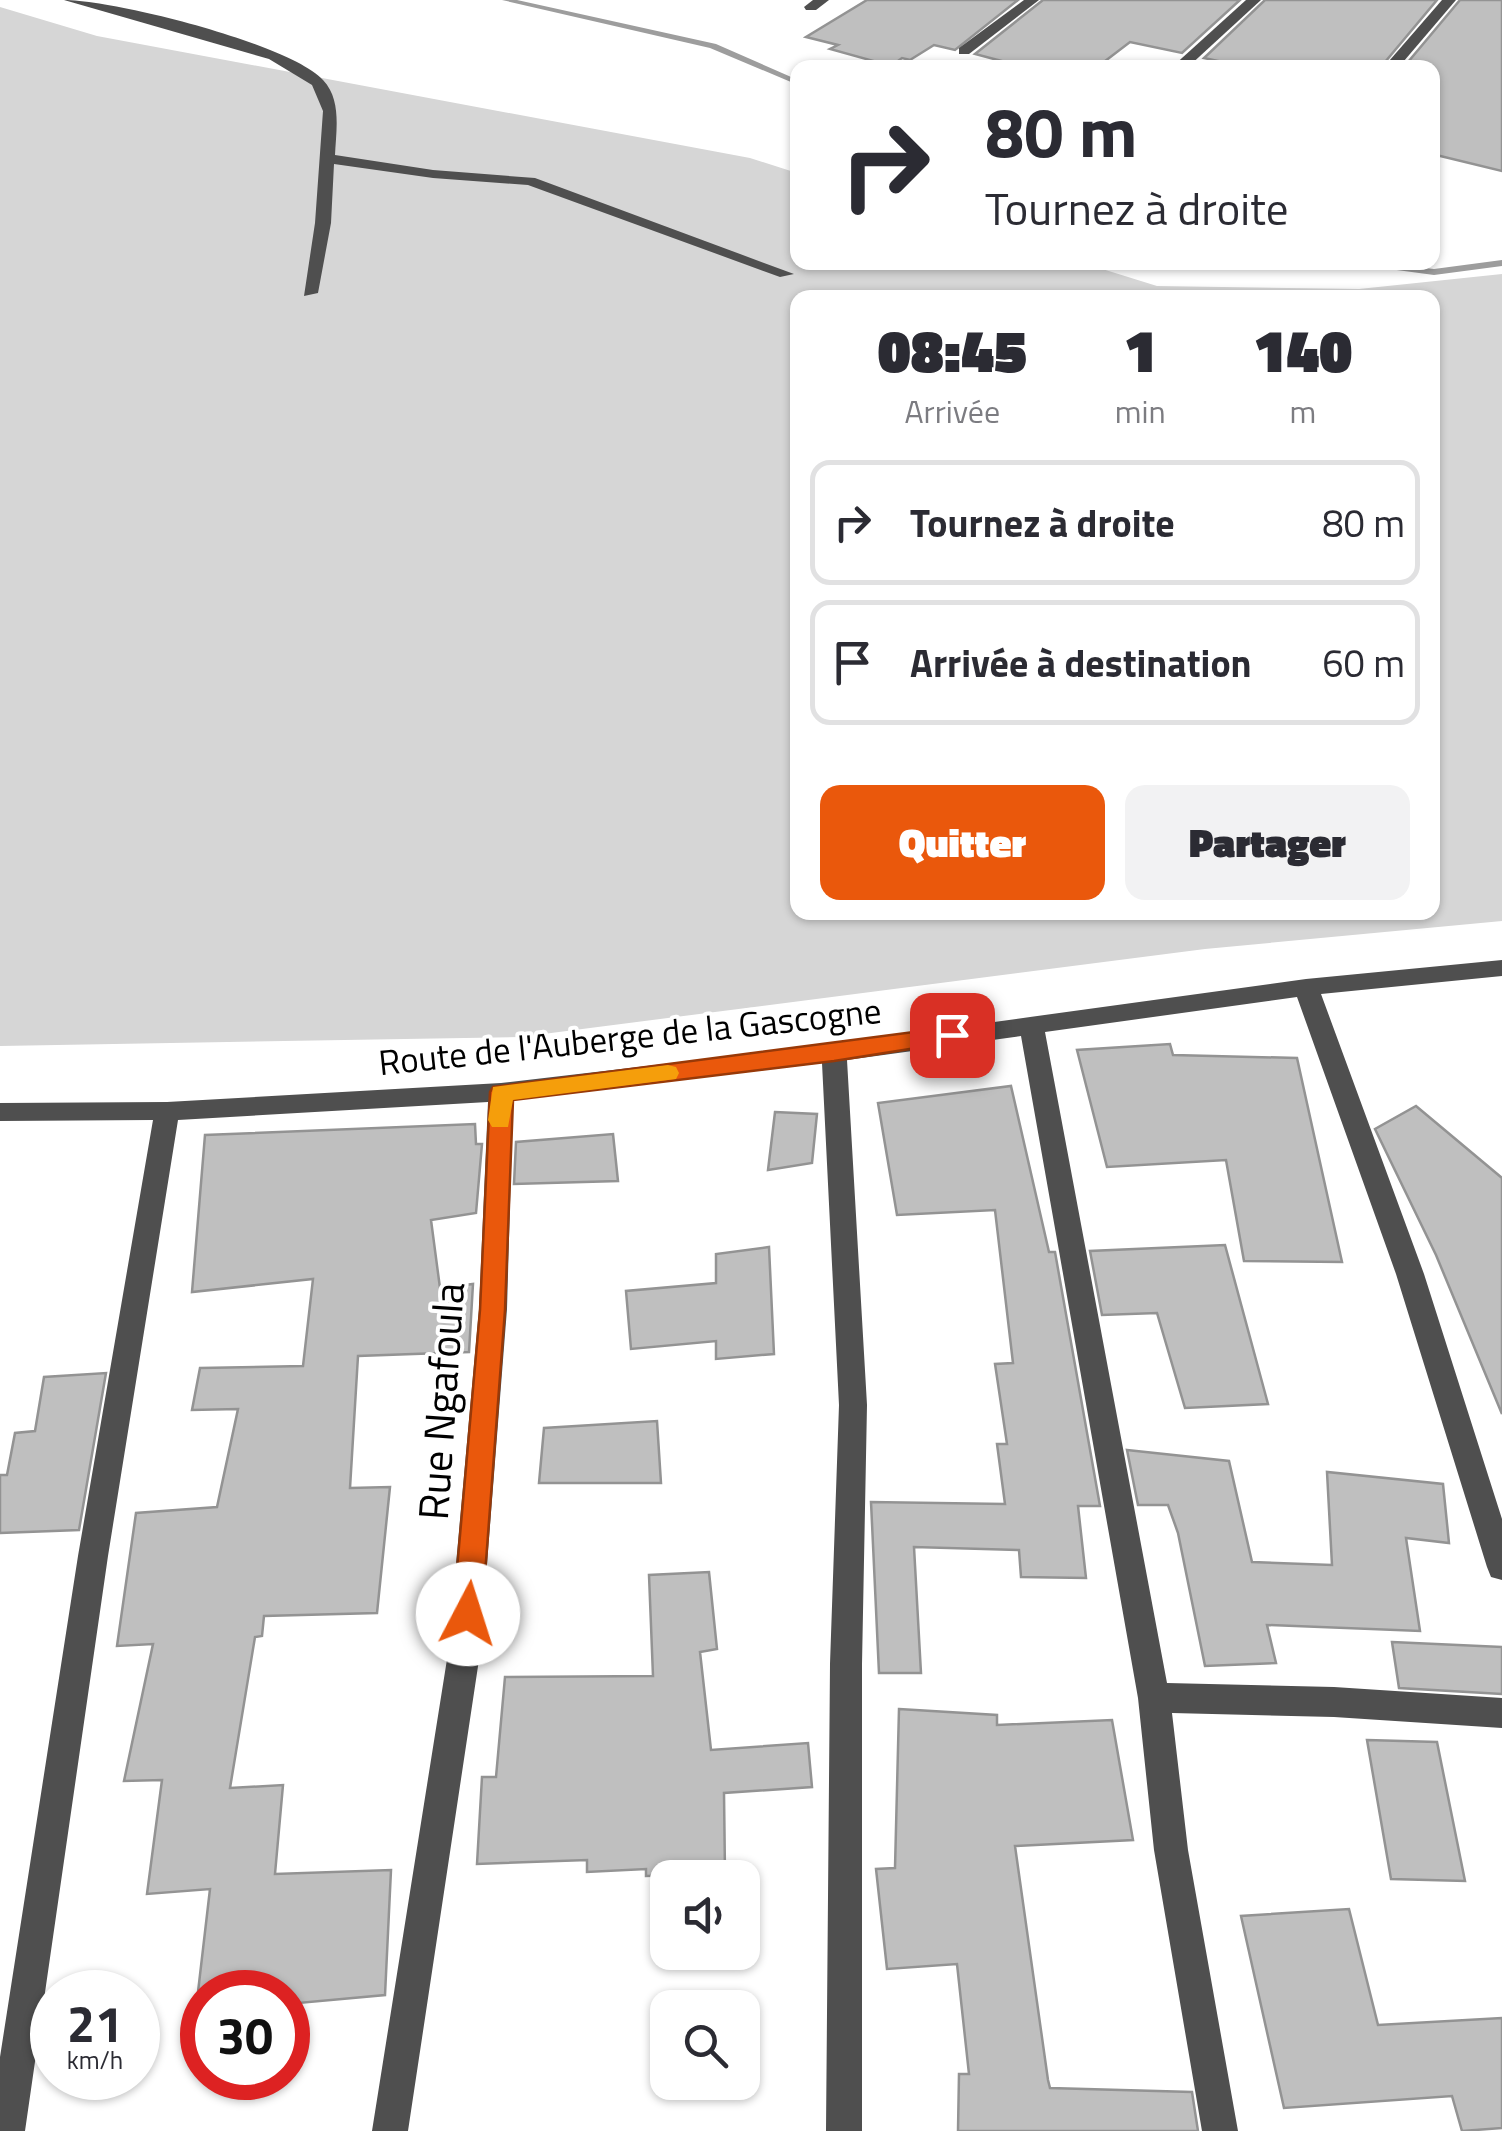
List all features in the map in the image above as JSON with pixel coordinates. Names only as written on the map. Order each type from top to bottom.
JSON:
[{"type":"street","points":[[71,0],[204,33],[274,56],[318,83],[330,111],[323,223],[310,293]]},
{"type":"street","points":[[964,51],[1032,0]]},
{"type":"street","points":[[1187,60],[1254,0]]},
{"type":"street","points":[[1397,60],[1449,0]]},
{"type":"street","points":[[328,159],[433,174],[530,181],[786,274]]},
{"type":"street","name":"Route de l'Auberge de la Gascogne","points":[[0,1112],[166,1111],[501,1092],[834,1053],[1306,987],[1502,968]]},
{"type":"street","points":[[1306,987],[1410,1274],[1502,1567]]},
{"type":"street","points":[[1031,1023],[1154,1698],[1171,1850],[1220,2131]]},
{"type":"street","points":[[834,1053],[853,1405],[846,1664],[844,2131]]},
{"type":"street","name":"Rue Ngafoula","points":[[390,2131],[464,1653],[493,1310],[501,1092]]},
{"type":"street","points":[[7,2131],[92,1556],[166,1111]]},
{"type":"street","points":[[1154,1698],[1334,1702],[1502,1713]]},
{"type":"shaded area","points":[[0,7],[97,36],[750,158],[790,171],[790,270],[1106,270],[1157,286],[1359,289],[1502,274],[1502,921],[1205,949],[520,1037],[0,1046]]},
{"type":"building","points":[[867,0],[1018,0],[955,50],[934,45],[910,60],[869,60],[830,49],[838,45],[806,37]]},
{"type":"building","points":[[1043,0],[1240,0],[1182,53],[1130,42],[1106,60],[998,60],[975,54]]},
{"type":"building","points":[[1265,0],[1437,0],[1387,60],[1204,58]]},
{"type":"building","points":[[1460,0],[1502,0],[1502,171],[1440,156],[1440,60],[1410,60]]},
{"type":"building","points":[[1170,1044],[1173,1055],[1297,1058],[1342,1262],[1244,1261],[1226,1160],[1107,1167],[1077,1050]]},
{"type":"building","points":[[1011,1086],[1049,1252],[1055,1252],[1100,1506],[1078,1506],[1086,1578],[1021,1577],[1019,1550],[914,1547],[921,1673],[879,1673],[871,1502],[1005,1504],[997,1444],[1007,1444],[995,1364],[1013,1363],[995,1210],[897,1215],[878,1103]]},
{"type":"building","points":[[1416,1106],[1502,1178],[1502,1414],[1436,1255],[1375,1129]]},
{"type":"building","points":[[775,1112],[817,1114],[812,1163],[768,1170]]},
{"type":"building","points":[[475,1124],[476,1144],[482,1144],[476,1213],[431,1220],[440,1288],[473,1284],[469,1352],[358,1356],[350,1488],[390,1487],[377,1613],[264,1616],[262,1636],[255,1637],[230,1788],[283,1785],[275,1874],[391,1870],[385,1995],[310,2002],[310,1970],[201,1970],[210,1889],[147,1894],[162,1780],[124,1781],[153,1644],[117,1646],[136,1513],[217,1507],[238,1409],[192,1410],[200,1368],[303,1366],[313,1279],[192,1292],[205,1135]]},
{"type":"building","points":[[613,1134],[618,1181],[514,1184],[516,1142]]},
{"type":"building","points":[[1225,1245],[1268,1404],[1185,1408],[1157,1313],[1102,1315],[1090,1251]]},
{"type":"building","points":[[769,1247],[774,1354],[716,1359],[716,1341],[631,1349],[626,1291],[716,1283],[716,1254]]},
{"type":"building","points":[[106,1373],[79,1530],[0,1533],[0,1475],[7,1475],[15,1433],[35,1431],[44,1377]]},
{"type":"building","points":[[657,1421],[661,1483],[539,1483],[544,1428]]},
{"type":"building","points":[[1127,1450],[1229,1461],[1252,1562],[1332,1565],[1327,1472],[1443,1484],[1449,1543],[1406,1538],[1420,1631],[1267,1625],[1276,1663],[1205,1666],[1178,1533],[1168,1505],[1138,1505]]},
{"type":"building","points":[[709,1572],[717,1649],[700,1652],[711,1750],[808,1743],[812,1787],[724,1793],[725,1860],[650,1860],[650,1876],[646,1876],[646,1869],[587,1872],[587,1860],[477,1864],[482,1777],[496,1777],[505,1677],[653,1676],[649,1575]]},
{"type":"building","points":[[1392,1642],[1502,1647],[1502,1694],[1399,1688]]},
{"type":"building","points":[[899,1709],[997,1715],[997,1725],[1112,1720],[1133,1840],[1015,1846],[1048,2080],[1050,2088],[1192,2092],[1198,2131],[958,2131],[959,2074],[969,2074],[957,1964],[887,1969],[876,1869],[895,1868]]},
{"type":"building","points":[[1367,1740],[1437,1742],[1465,1881],[1391,1879]]},
{"type":"building","points":[[1349,1909],[1378,2025],[1502,2018],[1502,2128],[1462,2131],[1452,2096],[1284,2108],[1241,1916]]},
{"type":"waterway","points":[[506,0],[713,46],[790,80]]},
{"type":"waterway","points":[[1415,270],[1434,272],[1502,263]]},
{"type":"slow traffic","points":[[500,1120],[501,1092],[668,1073]]},
{"type":"route","points":[[468,1614],[493,1310],[501,1092],[834,1053],[952,1035]]}]
